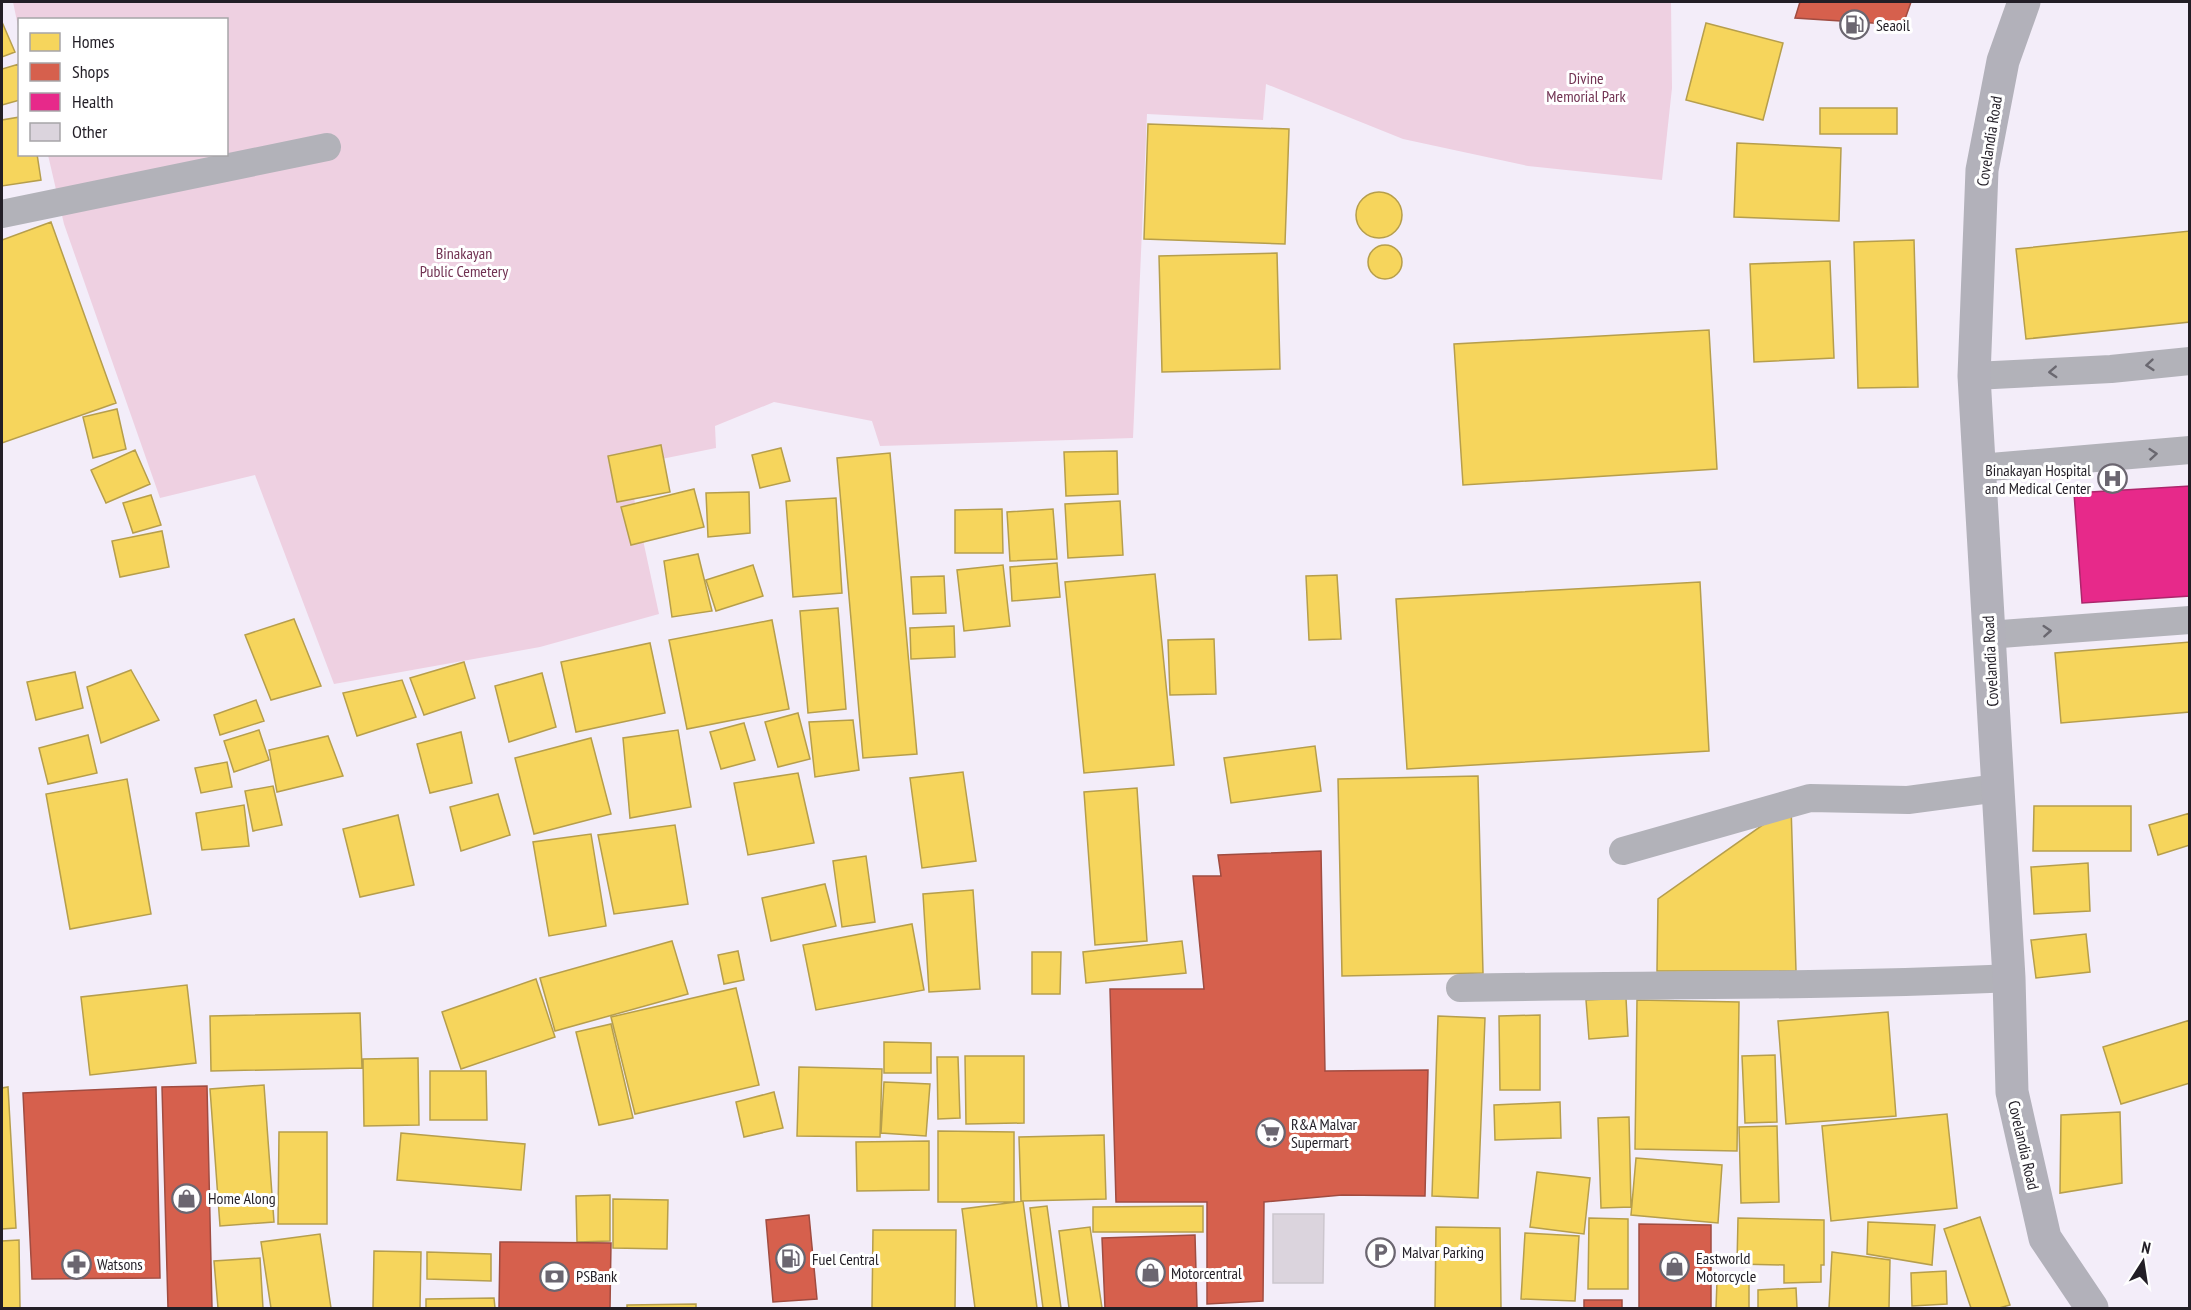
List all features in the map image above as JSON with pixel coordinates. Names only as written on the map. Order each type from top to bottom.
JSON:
[{"type":"main road","name":"Covelandia Road","points":[[2024,2],[2003,61],[1982,170],[1974,376],[2009,978],[2012,1092],[2045,1238],[2092,1308]]},
{"type":"lane","points":[[2,214],[327,147]]},
{"type":"lane","points":[[1974,376],[2112,369],[2190,361]]},
{"type":"lane","points":[[1979,468],[2190,450]]},
{"type":"lane","points":[[1988,635],[2190,620]]},
{"type":"lane","points":[[1623,850],[1810,798],[1908,800],[1998,788]]},
{"type":"lane","points":[[1460,988],[1599,985],[1793,986],[2009,978]]},
{"type":"green space","name":"Binakayan Public Cemetery","points":[[13,2],[1671,2],[1672,88],[1662,180],[1528,166],[1403,139],[1266,84],[1263,120],[1147,114],[1133,438],[880,446],[872,421],[774,402],[715,426],[716,448],[627,466],[659,614],[540,647],[334,684],[255,475],[160,498],[64,224],[48,156],[228,156],[228,18],[18,18],[18,26]]},
{"type":"building: Homes","points":[[2,22],[15,52],[2,57]]},
{"type":"building: Homes","points":[[1706,23],[1783,43],[1763,120],[1686,100]]},
{"type":"building: Homes","points":[[18,64],[18,101],[2,105],[2,69]]},
{"type":"building: Homes","points":[[1820,108],[1897,108],[1897,134],[1820,134]]},
{"type":"building: Homes","points":[[18,117],[18,156],[37,156],[41,180],[2,186],[2,120]]},
{"type":"building: Homes","points":[[1148,124],[1289,129],[1285,244],[1144,239]]},
{"type":"building: Homes","points":[[1737,143],[1841,148],[1839,221],[1734,217]]},
{"type":"building: Homes","points":[[1379,192],[1395,199],[1402,215],[1395,231],[1379,238],[1363,231],[1356,215],[1363,199]]},
{"type":"building: Homes","points":[[51,222],[116,403],[2,443],[2,240]]},
{"type":"building: Homes","points":[[2190,231],[2190,322],[2026,339],[2016,249]]},
{"type":"building: Homes","points":[[1914,240],[1918,387],[1858,388],[1854,242]]},
{"type":"building: Homes","points":[[1385,245],[1397,250],[1402,262],[1397,274],[1385,279],[1373,274],[1368,262],[1373,250]]},
{"type":"building: Homes","points":[[1277,253],[1280,369],[1162,372],[1159,256]]},
{"type":"building: Homes","points":[[1830,261],[1834,358],[1754,362],[1750,264]]},
{"type":"building: Homes","points":[[1709,330],[1717,469],[1463,485],[1454,344]]},
{"type":"building: Homes","points":[[117,409],[126,449],[93,458],[83,417]]},
{"type":"building: Homes","points":[[661,445],[670,492],[617,502],[608,456]]},
{"type":"building: Homes","points":[[781,448],[790,481],[760,488],[752,455]]},
{"type":"building: Homes","points":[[135,450],[150,484],[106,503],[91,470]]},
{"type":"building: Homes","points":[[1117,451],[1118,494],[1066,496],[1064,452]]},
{"type":"building: Homes","points":[[890,453],[917,754],[863,758],[837,458]]},
{"type":"building: Homes","points":[[694,489],[704,527],[631,545],[621,507]]},
{"type":"building: Homes","points":[[749,492],[750,533],[708,537],[706,493]]},
{"type":"building: Homes","points":[[151,495],[161,525],[133,533],[123,503]]},
{"type":"building: Homes","points":[[836,498],[842,593],[793,597],[786,501]]},
{"type":"building: Homes","points":[[1120,501],[1123,555],[1068,558],[1065,504]]},
{"type":"building: Homes","points":[[1002,509],[1003,553],[955,553],[955,510]]},
{"type":"building: Homes","points":[[1053,509],[1057,559],[1010,561],[1007,512]]},
{"type":"building: Homes","points":[[162,531],[169,567],[120,577],[112,541]]},
{"type":"building: Homes","points":[[698,554],[712,611],[672,617],[664,561]]},
{"type":"building: Homes","points":[[1057,563],[1060,597],[1012,601],[1010,567]]},
{"type":"building: Homes","points":[[753,565],[763,596],[716,611],[706,580]]},
{"type":"building: Homes","points":[[1003,565],[1010,626],[964,631],[957,570]]},
{"type":"building: Homes","points":[[1155,574],[1174,765],[1084,773],[1065,582]]},
{"type":"building: Homes","points":[[1337,575],[1341,639],[1309,640],[1306,576]]},
{"type":"building: Homes","points":[[944,576],[946,613],[913,614],[911,577]]},
{"type":"building: Homes","points":[[1700,582],[1709,751],[1407,769],[1396,599]]},
{"type":"building: Homes","points":[[838,608],[846,709],[808,713],[800,611]]},
{"type":"building: Homes","points":[[294,619],[321,686],[271,700],[245,635]]},
{"type":"building: Homes","points":[[772,620],[789,709],[687,729],[669,640]]},
{"type":"building: Homes","points":[[954,626],[955,657],[911,659],[910,628]]},
{"type":"building: Homes","points":[[1214,639],[1216,694],[1170,695],[1168,640]]},
{"type":"building: Homes","points":[[2190,642],[2190,712],[2061,723],[2055,653]]},
{"type":"building: Homes","points":[[650,643],[665,713],[576,732],[561,662]]},
{"type":"building: Homes","points":[[464,662],[475,698],[424,715],[410,678]]},
{"type":"building: Homes","points":[[131,670],[159,720],[101,743],[87,687]]},
{"type":"building: Homes","points":[[75,672],[83,708],[36,720],[27,682]]},
{"type":"building: Homes","points":[[542,673],[556,727],[509,742],[495,686]]},
{"type":"building: Homes","points":[[402,680],[416,717],[357,736],[343,693]]},
{"type":"building: Homes","points":[[256,700],[264,721],[220,735],[214,715]]},
{"type":"building: Homes","points":[[798,713],[810,759],[778,767],[765,722]]},
{"type":"building: Homes","points":[[853,720],[859,770],[815,777],[809,722]]},
{"type":"building: Homes","points":[[744,723],[755,760],[721,769],[710,732]]},
{"type":"building: Homes","points":[[259,730],[269,760],[234,772],[224,741]]},
{"type":"building: Homes","points":[[678,730],[691,807],[630,818],[623,738]]},
{"type":"building: Homes","points":[[461,732],[472,783],[430,793],[417,744]]},
{"type":"building: Homes","points":[[88,735],[97,773],[48,784],[39,748]]},
{"type":"building: Homes","points":[[328,736],[343,776],[277,792],[269,750]]},
{"type":"building: Homes","points":[[591,738],[611,814],[534,834],[515,758]]},
{"type":"building: Homes","points":[[1315,746],[1321,791],[1231,803],[1224,758]]},
{"type":"building: Homes","points":[[227,762],[232,787],[201,793],[195,768]]},
{"type":"building: Homes","points":[[963,772],[976,861],[922,868],[910,778]]},
{"type":"building: Homes","points":[[798,773],[814,843],[748,855],[734,783]]},
{"type":"building: Homes","points":[[1478,776],[1483,973],[1342,976],[1338,779]]},
{"type":"building: Homes","points":[[127,779],[151,914],[70,929],[46,794]]},
{"type":"building: Homes","points":[[273,786],[282,825],[253,831],[245,791]]},
{"type":"building: Homes","points":[[1137,788],[1147,941],[1095,945],[1084,792]]},
{"type":"building: Homes","points":[[498,794],[510,835],[461,851],[450,807]]},
{"type":"building: Homes","points":[[244,805],[249,846],[202,850],[196,813]]},
{"type":"building: Homes","points":[[1791,805],[1796,971],[1657,971],[1658,899]]},
{"type":"building: Homes","points":[[2034,806],[2131,806],[2131,851],[2033,851]]},
{"type":"building: Homes","points":[[2190,813],[2190,845],[2158,855],[2149,825]]},
{"type":"building: Homes","points":[[398,815],[414,885],[360,897],[343,829]]},
{"type":"building: Homes","points":[[675,825],[688,904],[614,914],[598,835]]},
{"type":"building: Homes","points":[[591,834],[606,926],[549,936],[533,842]]},
{"type":"building: Homes","points":[[866,856],[875,922],[842,927],[833,861]]},
{"type":"building: Homes","points":[[2088,863],[2090,911],[2034,914],[2031,867]]},
{"type":"building: Homes","points":[[825,884],[836,926],[771,941],[762,898]]},
{"type":"building: Homes","points":[[973,890],[980,989],[929,992],[923,894]]},
{"type":"building: Homes","points":[[912,924],[924,990],[816,1010],[803,945]]},
{"type":"building: Homes","points":[[2086,934],[2090,972],[2036,978],[2031,940]]},
{"type":"building: Homes","points":[[672,941],[688,994],[555,1031],[540,978]]},
{"type":"building: Homes","points":[[1182,941],[1186,973],[1086,983],[1083,952]]},
{"type":"building: Homes","points":[[738,951],[744,980],[724,984],[718,955]]},
{"type":"building: Homes","points":[[1032,952],[1061,952],[1060,994],[1032,994]]},
{"type":"building: Homes","points":[[536,979],[555,1037],[461,1069],[442,1012]]},
{"type":"building: Homes","points":[[187,985],[196,1063],[90,1075],[81,997]]},
{"type":"building: Homes","points":[[736,988],[759,1085],[635,1114],[611,1017]]},
{"type":"building: Homes","points":[[1626,998],[1628,1036],[1589,1039],[1586,1000]]},
{"type":"building: Homes","points":[[1637,1000],[1739,1002],[1737,1151],[1635,1149]]},
{"type":"building: Homes","points":[[1888,1012],[1896,1116],[1786,1124],[1778,1021]]},
{"type":"building: Homes","points":[[360,1013],[362,1068],[211,1071],[210,1016]]},
{"type":"building: Homes","points":[[1540,1015],[1540,1090],[1500,1090],[1499,1016]]},
{"type":"building: Homes","points":[[1438,1016],[1485,1018],[1478,1198],[1432,1196]]},
{"type":"building: Homes","points":[[2190,1020],[2190,1083],[2121,1104],[2103,1047]]},
{"type":"building: Homes","points":[[611,1024],[633,1118],[599,1125],[576,1032]]},
{"type":"building: Homes","points":[[884,1042],[931,1043],[931,1073],[884,1073]]},
{"type":"building: Homes","points":[[1775,1055],[1777,1122],[1745,1123],[1742,1056]]},
{"type":"building: Homes","points":[[965,1056],[1024,1056],[1024,1123],[966,1124]]},
{"type":"building: Homes","points":[[937,1057],[958,1057],[960,1118],[938,1119]]},
{"type":"building: Homes","points":[[418,1058],[419,1125],[364,1126],[363,1059]]},
{"type":"building: Homes","points":[[799,1067],[882,1069],[880,1137],[797,1136]]},
{"type":"building: Homes","points":[[430,1071],[486,1071],[487,1120],[430,1120]]},
{"type":"building: Homes","points":[[884,1082],[930,1084],[926,1136],[881,1133]]},
{"type":"building: Homes","points":[[264,1085],[274,1222],[220,1226],[210,1089]]},
{"type":"building: Homes","points":[[8,1087],[16,1228],[2,1229],[2,1088]]},
{"type":"building: Homes","points":[[774,1092],[783,1128],[744,1137],[736,1102]]},
{"type":"building: Homes","points":[[1560,1102],[1561,1138],[1495,1140],[1494,1105]]},
{"type":"building: Homes","points":[[2120,1112],[2122,1183],[2060,1193],[2061,1115]]},
{"type":"building: Homes","points":[[1947,1114],[1957,1208],[1831,1221],[1822,1126]]},
{"type":"building: Homes","points":[[1629,1117],[1631,1207],[1601,1208],[1598,1118]]},
{"type":"building: Homes","points":[[1777,1126],[1779,1202],[1741,1203],[1739,1127]]},
{"type":"building: Homes","points":[[938,1131],[1014,1132],[1014,1202],[938,1202]]},
{"type":"building: Homes","points":[[279,1132],[327,1132],[327,1224],[278,1224]]},
{"type":"building: Homes","points":[[401,1133],[525,1144],[521,1190],[397,1180]]},
{"type":"building: Homes","points":[[1104,1135],[1106,1199],[1021,1201],[1019,1137]]},
{"type":"building: Homes","points":[[929,1141],[929,1190],[857,1191],[856,1142]]},
{"type":"building: Homes","points":[[1636,1158],[1722,1165],[1718,1223],[1631,1215]]},
{"type":"building: Homes","points":[[1537,1172],[1590,1178],[1584,1234],[1530,1227]]},
{"type":"building: Homes","points":[[610,1195],[610,1241],[577,1242],[576,1196]]},
{"type":"building: Homes","points":[[613,1199],[668,1200],[667,1249],[613,1248]]},
{"type":"building: Homes","points":[[1023,1201],[1037,1308],[975,1308],[962,1209]]},
{"type":"building: Homes","points":[[1047,1206],[1061,1308],[1043,1308],[1030,1208]]},
{"type":"building: Homes","points":[[1203,1206],[1203,1232],[1093,1232],[1093,1207]]},
{"type":"building: Homes","points":[[1980,1217],[2010,1305],[1999,1308],[1971,1308],[1944,1229]]},
{"type":"building: Homes","points":[[1589,1218],[1628,1219],[1628,1289],[1588,1289]]},
{"type":"building: Homes","points":[[1738,1218],[1824,1220],[1824,1265],[1821,1265],[1821,1282],[1784,1283],[1784,1265],[1737,1264]]},
{"type":"building: Homes","points":[[1868,1222],[1935,1225],[1932,1265],[1867,1254]]},
{"type":"building: Homes","points":[[1090,1227],[1102,1308],[1069,1308],[1059,1231]]},
{"type":"building: Homes","points":[[1436,1227],[1500,1228],[1501,1308],[1435,1308]]},
{"type":"building: Homes","points":[[873,1230],[956,1230],[955,1308],[872,1308]]},
{"type":"building: Homes","points":[[1525,1233],[1579,1236],[1575,1301],[1521,1299]]},
{"type":"building: Homes","points":[[320,1234],[331,1308],[271,1308],[261,1242]]},
{"type":"building: Homes","points":[[19,1240],[20,1308],[2,1308],[2,1241]]},
{"type":"building: Homes","points":[[374,1251],[421,1252],[420,1308],[373,1308]]},
{"type":"building: Homes","points":[[427,1252],[491,1254],[491,1281],[427,1279]]},
{"type":"building: Homes","points":[[1832,1252],[1890,1260],[1889,1308],[1829,1308]]},
{"type":"building: Homes","points":[[260,1258],[263,1308],[218,1308],[214,1261]]},
{"type":"building: Homes","points":[[1946,1271],[1947,1304],[1912,1306],[1911,1273]]},
{"type":"building: Homes","points":[[1717,1281],[1749,1283],[1749,1308],[1716,1308]]},
{"type":"building: Homes","points":[[1796,1288],[1797,1308],[1758,1308],[1758,1290]]},
{"type":"building: Homes","points":[[494,1298],[495,1308],[426,1308],[426,1299]]},
{"type":"building: Homes","points":[[696,1304],[696,1308],[627,1308],[627,1305]]},
{"type":"building: Shops","points":[[1800,2],[1911,2],[1903,25],[1795,18]]},
{"type":"building: Shops","name":"R&A Malvar Supermart","points":[[1321,851],[1325,1071],[1428,1070],[1425,1196],[1342,1195],[1264,1202],[1263,1301],[1207,1304],[1207,1202],[1116,1202],[1110,989],[1204,989],[1193,876],[1221,876],[1218,855]]},
{"type":"building: Shops","name":"Home Along","points":[[207,1086],[212,1308],[168,1308],[162,1087]]},
{"type":"building: Shops","points":[[156,1087],[160,1278],[32,1279],[23,1093]]},
{"type":"building: Shops","name":"Fuel Central","points":[[809,1215],[817,1299],[773,1302],[766,1220]]},
{"type":"building: Shops","name":"Eastworld Motorcycle","points":[[1639,1224],[1711,1225],[1711,1308],[1639,1308]]},
{"type":"building: Shops","name":"Motorcentral","points":[[1195,1235],[1197,1308],[1105,1308],[1102,1238]]},
{"type":"building: Shops","name":"PSBank","points":[[500,1242],[611,1243],[610,1308],[499,1308]]},
{"type":"building: Shops","points":[[1584,1300],[1622,1300],[1622,1308],[1584,1308]]},
{"type":"building: Health","points":[[2190,486],[2190,596],[2082,603],[2074,493]]},
{"type":"building: Other","points":[[1273,1214],[1324,1214],[1323,1283],[1273,1283]]},
{"type":"place","name":"Seaoil","points":[[1855,25]]},
{"type":"place","name":"Binakayan Hospital and Medical Center","points":[[2112,479]]},
{"type":"place","name":"R&A Malvar Supermart","points":[[1270,1133]]},
{"type":"place","name":"Home Along","points":[[187,1198]]},
{"type":"place","name":"Malvar Parking","points":[[1381,1252]]},
{"type":"place","name":"Fuel Central","points":[[791,1259]]},
{"type":"place","name":"Watsons","points":[[76,1264]]},
{"type":"place","name":"Eastworld Motorcycle","points":[[1675,1267]]},
{"type":"place","name":"Motorcentral","points":[[1150,1273]]},
{"type":"place","name":"PSBank","points":[[555,1276]]},
{"type":"park label","name":"Divine Memorial Park","points":[[1586,87]]}]
